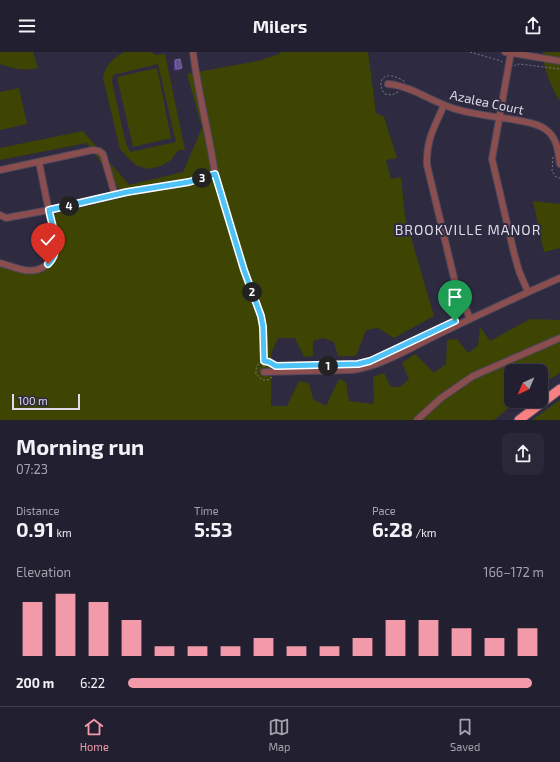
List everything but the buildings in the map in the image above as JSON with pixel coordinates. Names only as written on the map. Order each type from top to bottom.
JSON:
[{"type":"highway","points":[[519,420],[560,389]]},
{"type":"street","points":[[0,215],[6,218],[49,210],[115,195],[189,182],[215,174],[212,151],[197,83],[193,52]]},
{"type":"street","points":[[528,292],[519,271],[514,253],[492,159],[500,117],[509,52],[560,61]]},
{"type":"street","name":"Azalea Court","points":[[388,84],[397,85],[444,106],[458,110],[528,122],[544,128],[551,134],[555,141],[560,164]]},
{"type":"street","points":[[444,106],[428,143],[426,151],[427,165],[454,282],[470,319]]},
{"type":"street","points":[[0,170],[93,150],[100,150],[103,154],[115,195]]},
{"type":"street","points":[[0,263],[27,271],[36,272],[52,261],[55,254],[56,247],[39,162]]},
{"type":"street","points":[[264,372],[352,370],[362,368],[393,356],[560,278]]},
{"type":"street","points":[[417,420],[441,398],[473,376],[560,338]]},
{"type":"path","points":[[470,52],[503,62],[504,67]]},
{"type":"path","points":[[513,68],[515,64],[519,64],[560,69]]},
{"type":"path","points":[[401,91],[392,95],[385,94],[381,89],[381,82],[386,76],[392,76],[407,83]]},
{"type":"path","points":[[554,153],[552,171],[556,177],[560,178]]},
{"type":"path","points":[[215,174],[244,270],[261,316],[263,327],[264,372]]},
{"type":"path","points":[[378,358],[409,343]]},
{"type":"path","points":[[274,376],[265,381],[258,378],[256,374],[256,367],[264,361],[276,366]]},
{"type":"green space","points":[[0,52],[33,52],[38,68],[19,69],[0,64]]},
{"type":"green space","points":[[124,52],[151,52],[156,55],[165,54],[185,150],[178,150],[171,160],[161,166],[149,169],[137,166],[120,149],[103,78],[108,66]],"holes":[[[158,64],[176,142],[130,152],[126,144],[112,82],[113,75]]]},
{"type":"green space","points":[[281,52],[368,52],[376,113],[384,117],[397,158],[386,160],[391,179],[401,177],[405,217],[434,316],[394,338],[378,328],[366,330],[356,356],[338,356],[334,342],[323,338],[313,341],[313,356],[304,357],[295,338],[278,338],[271,354],[271,406],[287,406],[299,381],[309,383],[313,399],[326,406],[339,379],[346,382],[349,401],[374,404],[373,377],[384,373],[391,387],[400,387],[409,379],[402,363],[415,354],[434,373],[446,364],[447,340],[457,339],[468,353],[478,346],[480,327],[490,341],[530,319],[560,320],[560,373],[548,381],[548,364],[504,364],[504,408],[509,408],[494,420],[0,420],[0,260],[37,272],[56,251],[50,215],[125,197],[87,143],[0,160],[0,148],[83,131],[129,185],[183,172],[202,128],[187,74],[258,61]]},
{"type":"green space","points":[[543,52],[560,52],[560,101],[548,77],[544,64]]},
{"type":"green space","points":[[157,68],[171,138],[133,147],[117,77]]},
{"type":"green space","points":[[19,88],[27,124],[0,130],[0,92]]},
{"type":"green space","points":[[533,201],[560,204],[560,248],[544,252]]},
{"type":"green space","points":[[560,400],[560,420],[532,420]]},
{"type":"district","name":"BROOKVILLE MANOR","points":[[468,229]]},
{"type":"route","points":[[48,264],[52,261],[56,247],[49,210],[127,192],[189,182],[215,174],[244,270],[261,316],[263,327],[264,361],[269,362],[274,366],[348,366],[358,364],[370,361],[455,321]]}]
